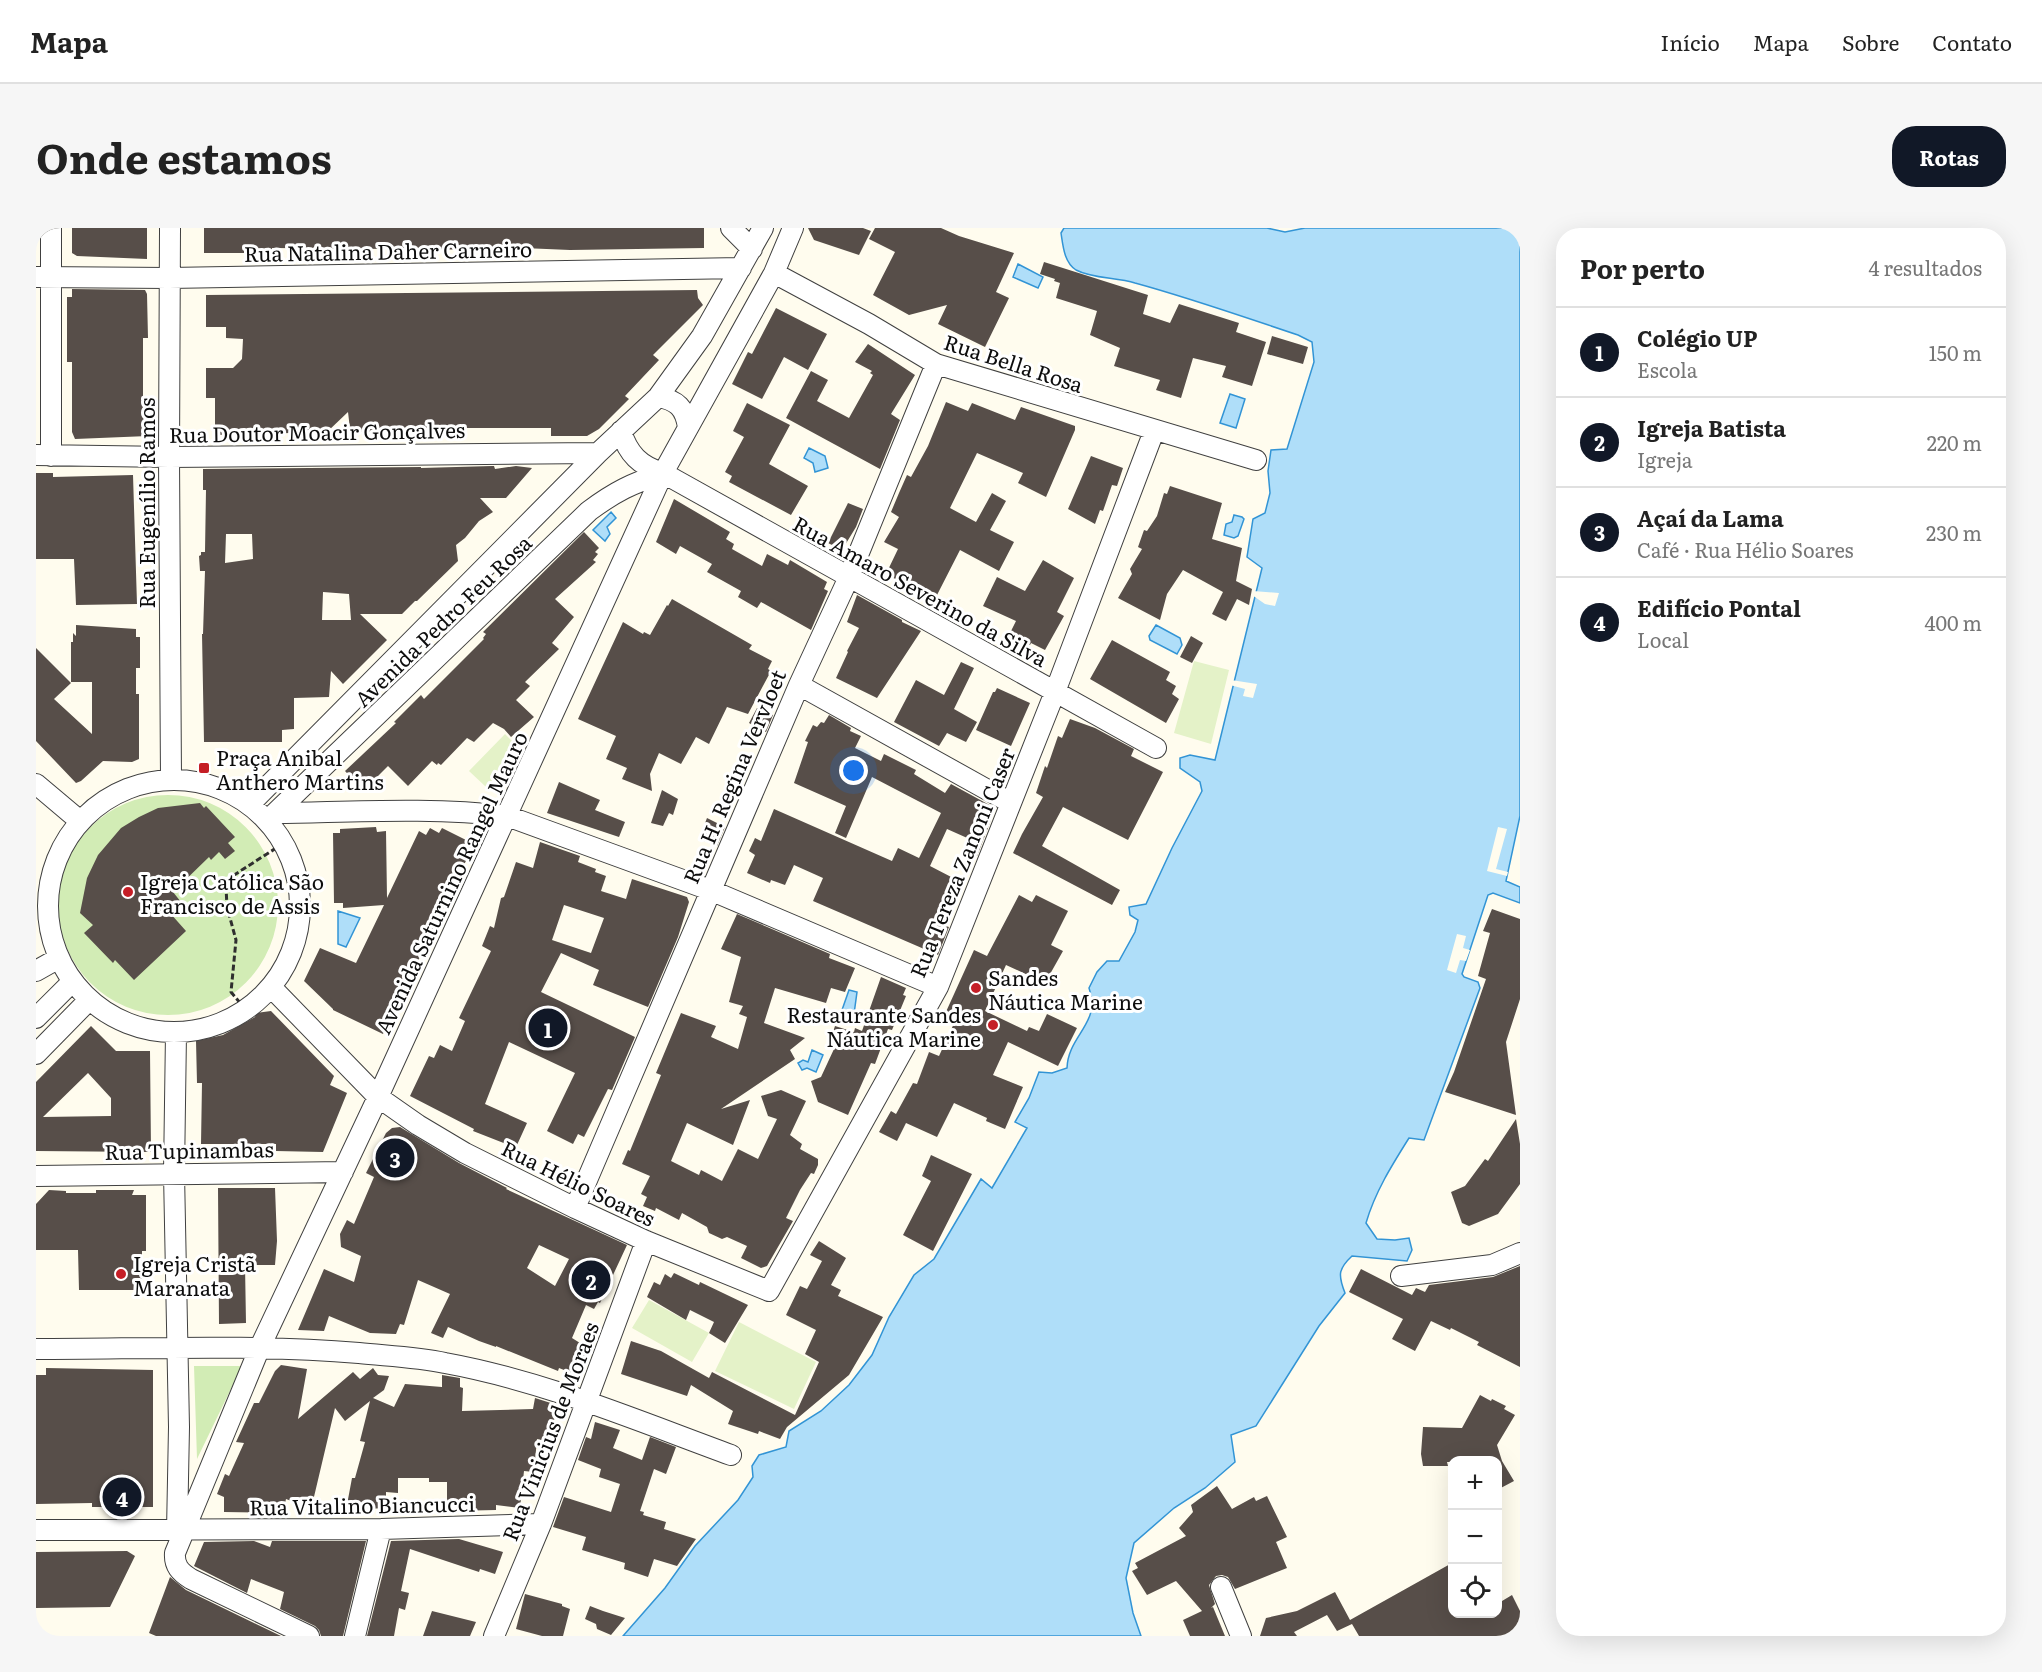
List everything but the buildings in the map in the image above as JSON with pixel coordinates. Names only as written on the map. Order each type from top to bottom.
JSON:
[{"type":"street","points":[[43,456],[43,277],[51,228]]},
{"type":"street","name":"Rua Eugenílio Ramos","points":[[170,228],[171,779]]},
{"type":"street","points":[[731,228],[752,249]]},
{"type":"street","points":[[663,473],[640,463],[631,454],[621,430],[658,397],[702,336],[763,228]]},
{"type":"street","name":"Avenida Saturnino Rangel Mauro","points":[[309,1636],[183,1574],[176,1565],[175,1553],[180,1531],[260,1347],[378,1097],[663,473],[774,273],[793,228]]},
{"type":"street","name":"Rua Natalina Daher Carneiro","points":[[43,277],[169,278],[741,268]]},
{"type":"street","name":"Rua Bella Rosa","points":[[774,273],[869,324],[936,364],[1256,460]]},
{"type":"street","name":"Rua H. Regina Vervloet","points":[[575,1208],[798,685],[849,577],[936,364]]},
{"type":"street","points":[[658,397],[670,399],[680,405],[686,415],[688,427]]},
{"type":"street","name":"Avenida Pedro Feu Rosa","points":[[250,804],[621,430]]},
{"type":"street","name":"Rua Tereza Zanoni Caser","points":[[769,1291],[938,987],[1055,692],[1154,431]]},
{"type":"street","name":"Rua Doutor Moacir Gonçalves","points":[[43,456],[598,453]]},
{"type":"street","name":"Rua Amaro Severino da Silva","points":[[663,473],[1156,748]]},
{"type":"street","name":"Avenida Pedro Feu Rosa","points":[[272,817],[589,511],[612,494],[663,473]]},
{"type":"street","points":[[798,685],[1011,803]]},
{"type":"street","points":[[272,817],[297,879],[300,917],[291,954],[271,987],[246,1010],[213,1027],[176,1033],[152,1031],[129,1024],[108,1014],[89,1000],[73,981],[59,958],[51,934],[48,917],[50,882],[61,849],[80,820],[92,808],[122,790],[154,780],[171,779],[194,780],[214,785],[227,790],[272,817],[428,811],[507,816],[710,890],[938,987]]},
{"type":"street","points":[[36,784],[80,820]]},
{"type":"street","points":[[36,971],[59,958]]},
{"type":"street","points":[[36,1018],[73,981]]},
{"type":"street","name":"Rua Hélio Soares","points":[[271,987],[378,1097],[418,1125],[465,1153],[575,1208],[646,1241],[769,1291]]},
{"type":"street","points":[[36,1054],[89,1000]]},
{"type":"street","points":[[176,1033],[174,1173],[180,1531]]},
{"type":"street","name":"Rua Tupinambas","points":[[36,1176],[343,1172]]},
{"type":"street","name":"Rua Vinicius de Moraes","points":[[494,1636],[541,1524],[646,1241]]},
{"type":"street","points":[[1401,1276],[1492,1265],[1520,1253]]},
{"type":"street","points":[[36,1349],[260,1347],[386,1355],[445,1363],[508,1378],[586,1402],[731,1455]]},
{"type":"street","name":"Rua Vitalino Biancucci","points":[[36,1530],[381,1529],[541,1524]]},
{"type":"street","points":[[355,1636],[381,1529]]},
{"type":"street","points":[[1221,1587],[1241,1636]]},
{"type":"path","points":[[246,1010],[231,992],[236,940],[227,907],[226,887],[231,877],[284,843]]},
{"type":"green space","points":[[1194,661],[1229,670],[1211,744],[1174,733]]},
{"type":"green space","points":[[505,734],[521,750],[486,787],[469,771]]},
{"type":"green space","points":[[168,795],[189,797],[220,808],[246,827],[265,853],[276,884],[278,905],[276,926],[265,957],[246,983],[220,1002],[189,1013],[168,1015],[147,1013],[116,1002],[90,983],[71,957],[60,926],[58,905],[60,884],[71,853],[90,827],[116,808],[147,797]]},
{"type":"green space","points":[[649,1300],[709,1333],[692,1362],[632,1328]]},
{"type":"green space","points":[[739,1322],[816,1362],[794,1409],[715,1371]]},
{"type":"green space","points":[[194,1366],[242,1366],[197,1459]]},
{"type":"water","points":[[1064,228],[1267,228],[1285,232],[1305,228],[1520,228],[1520,816],[1506,881],[1520,887],[1520,903],[1493,893],[1488,895],[1462,974],[1478,982],[1480,988],[1424,1140],[1409,1138],[1379,1190],[1366,1223],[1377,1239],[1409,1238],[1412,1250],[1407,1261],[1352,1256],[1347,1261],[1341,1273],[1345,1293],[1319,1326],[1256,1426],[1231,1435],[1235,1462],[1205,1488],[1174,1508],[1134,1543],[1126,1578],[1133,1613],[1141,1636],[623,1636],[665,1588],[695,1546],[738,1500],[753,1477],[752,1466],[759,1455],[786,1447],[789,1431],[821,1411],[849,1385],[872,1355],[889,1317],[914,1275],[934,1259],[981,1179],[992,1188],[1027,1128],[1015,1122],[1029,1098],[1039,1072],[1052,1073],[1067,1068],[1073,1046],[1091,1011],[1092,1000],[1089,988],[1097,972],[1107,961],[1119,961],[1135,932],[1138,920],[1130,915],[1129,907],[1146,904],[1202,791],[1200,782],[1180,768],[1180,758],[1190,755],[1215,760],[1262,568],[1247,557],[1253,519],[1265,513],[1270,493],[1268,471],[1271,450],[1287,449],[1314,362],[1312,342],[1298,335],[1176,295],[1128,281],[1090,275],[1076,270],[1069,263],[1065,253],[1061,233]]},
{"type":"water","points":[[1018,264],[1043,277],[1038,288],[1013,277]]},
{"type":"water","points":[[1230,394],[1245,399],[1236,428],[1220,423]]},
{"type":"water","points":[[809,448],[825,456],[828,468],[815,472],[813,463],[804,458]]},
{"type":"water","points":[[611,512],[616,518],[607,527],[610,534],[605,541],[593,530]]},
{"type":"water","points":[[1234,515],[1244,519],[1238,536],[1234,538],[1224,535],[1226,524],[1232,522]]},
{"type":"water","points":[[1156,625],[1180,638],[1182,645],[1177,654],[1150,640],[1149,636]]},
{"type":"water","points":[[338,911],[360,918],[346,947],[338,944]]},
{"type":"water","points":[[849,990],[857,992],[854,1014],[842,1010]]},
{"type":"water","points":[[812,1050],[823,1055],[816,1072],[807,1068],[802,1070],[798,1063],[803,1060],[808,1062]]},
{"type":"pier","points":[[1253,591],[1279,593],[1275,606],[1265,604],[1252,595]]},
{"type":"pier","points":[[1231,680],[1257,684],[1253,698],[1243,696],[1245,689],[1230,685]]},
{"type":"pier","points":[[1498,827],[1507,829],[1496,869],[1508,872],[1507,876],[1487,871]]},
{"type":"pier","points":[[1457,934],[1466,936],[1463,948],[1470,950],[1466,961],[1460,960],[1456,973],[1447,970]]},
{"type":"place","name":"Praça Anibal Anthero Martins","points":[[204,768]]},
{"type":"place","name":"Igreja Católica São Francisco de Assis","points":[[128,892]]},
{"type":"place","name":"Sandes Náutica Marine","points":[[976,988]]},
{"type":"place","name":"Restaurante Sandes Náutica Marine","points":[[993,1025]]},
{"type":"place","name":"Colégio UP","points":[[548,1028]]},
{"type":"place","name":"Açaí da Lama","points":[[395,1158]]},
{"type":"place","name":"Igreja Cristã Maranata","points":[[121,1274]]},
{"type":"place","name":"Igreja Batista","points":[[591,1280]]},
{"type":"place","name":"Edifício Pontal","points":[[122,1497]]}]
